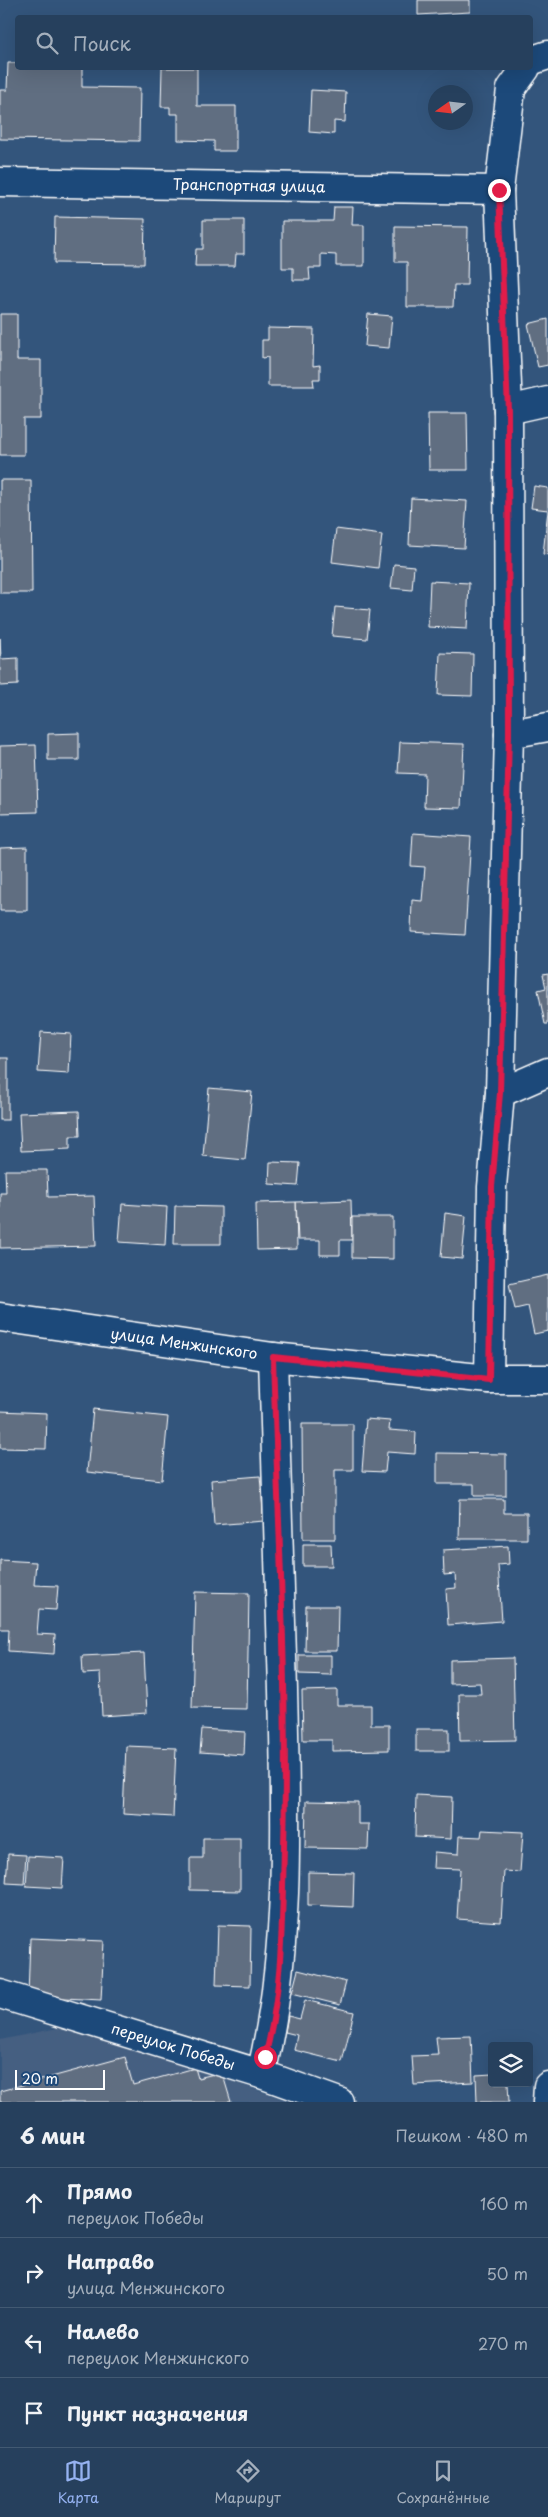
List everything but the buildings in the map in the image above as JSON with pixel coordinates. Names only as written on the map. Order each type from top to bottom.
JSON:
[{"type":"street","points":[[489,1380],[492,1187],[500,1093],[509,734],[508,410],[499,190],[511,89],[527,70]]},
{"type":"street","name":"Транспортная улица","points":[[0,182],[499,190]]},
{"type":"street","points":[[508,410],[548,401]]},
{"type":"street","points":[[509,734],[548,727]]},
{"type":"street","points":[[500,1093],[548,1072]]},
{"type":"street","name":"улица Менжинского","points":[[0,1317],[273,1357],[489,1380],[548,1379]]},
{"type":"street","points":[[261,2074],[271,2034],[282,1939],[286,1788],[273,1357]]},
{"type":"street","name":"переулок Победы","points":[[0,1994],[261,2074],[339,2102]]},
{"type":"street","points":[[547,2102],[548,2086]]},
{"type":"shaded area","points":[[72,2025],[291,2102],[0,2102],[0,2040]]},
{"type":"route","points":[[265,2057],[271,2034],[282,1939],[286,1788],[273,1357],[489,1380],[492,1187],[500,1093],[509,734],[508,410],[499,190]]}]
